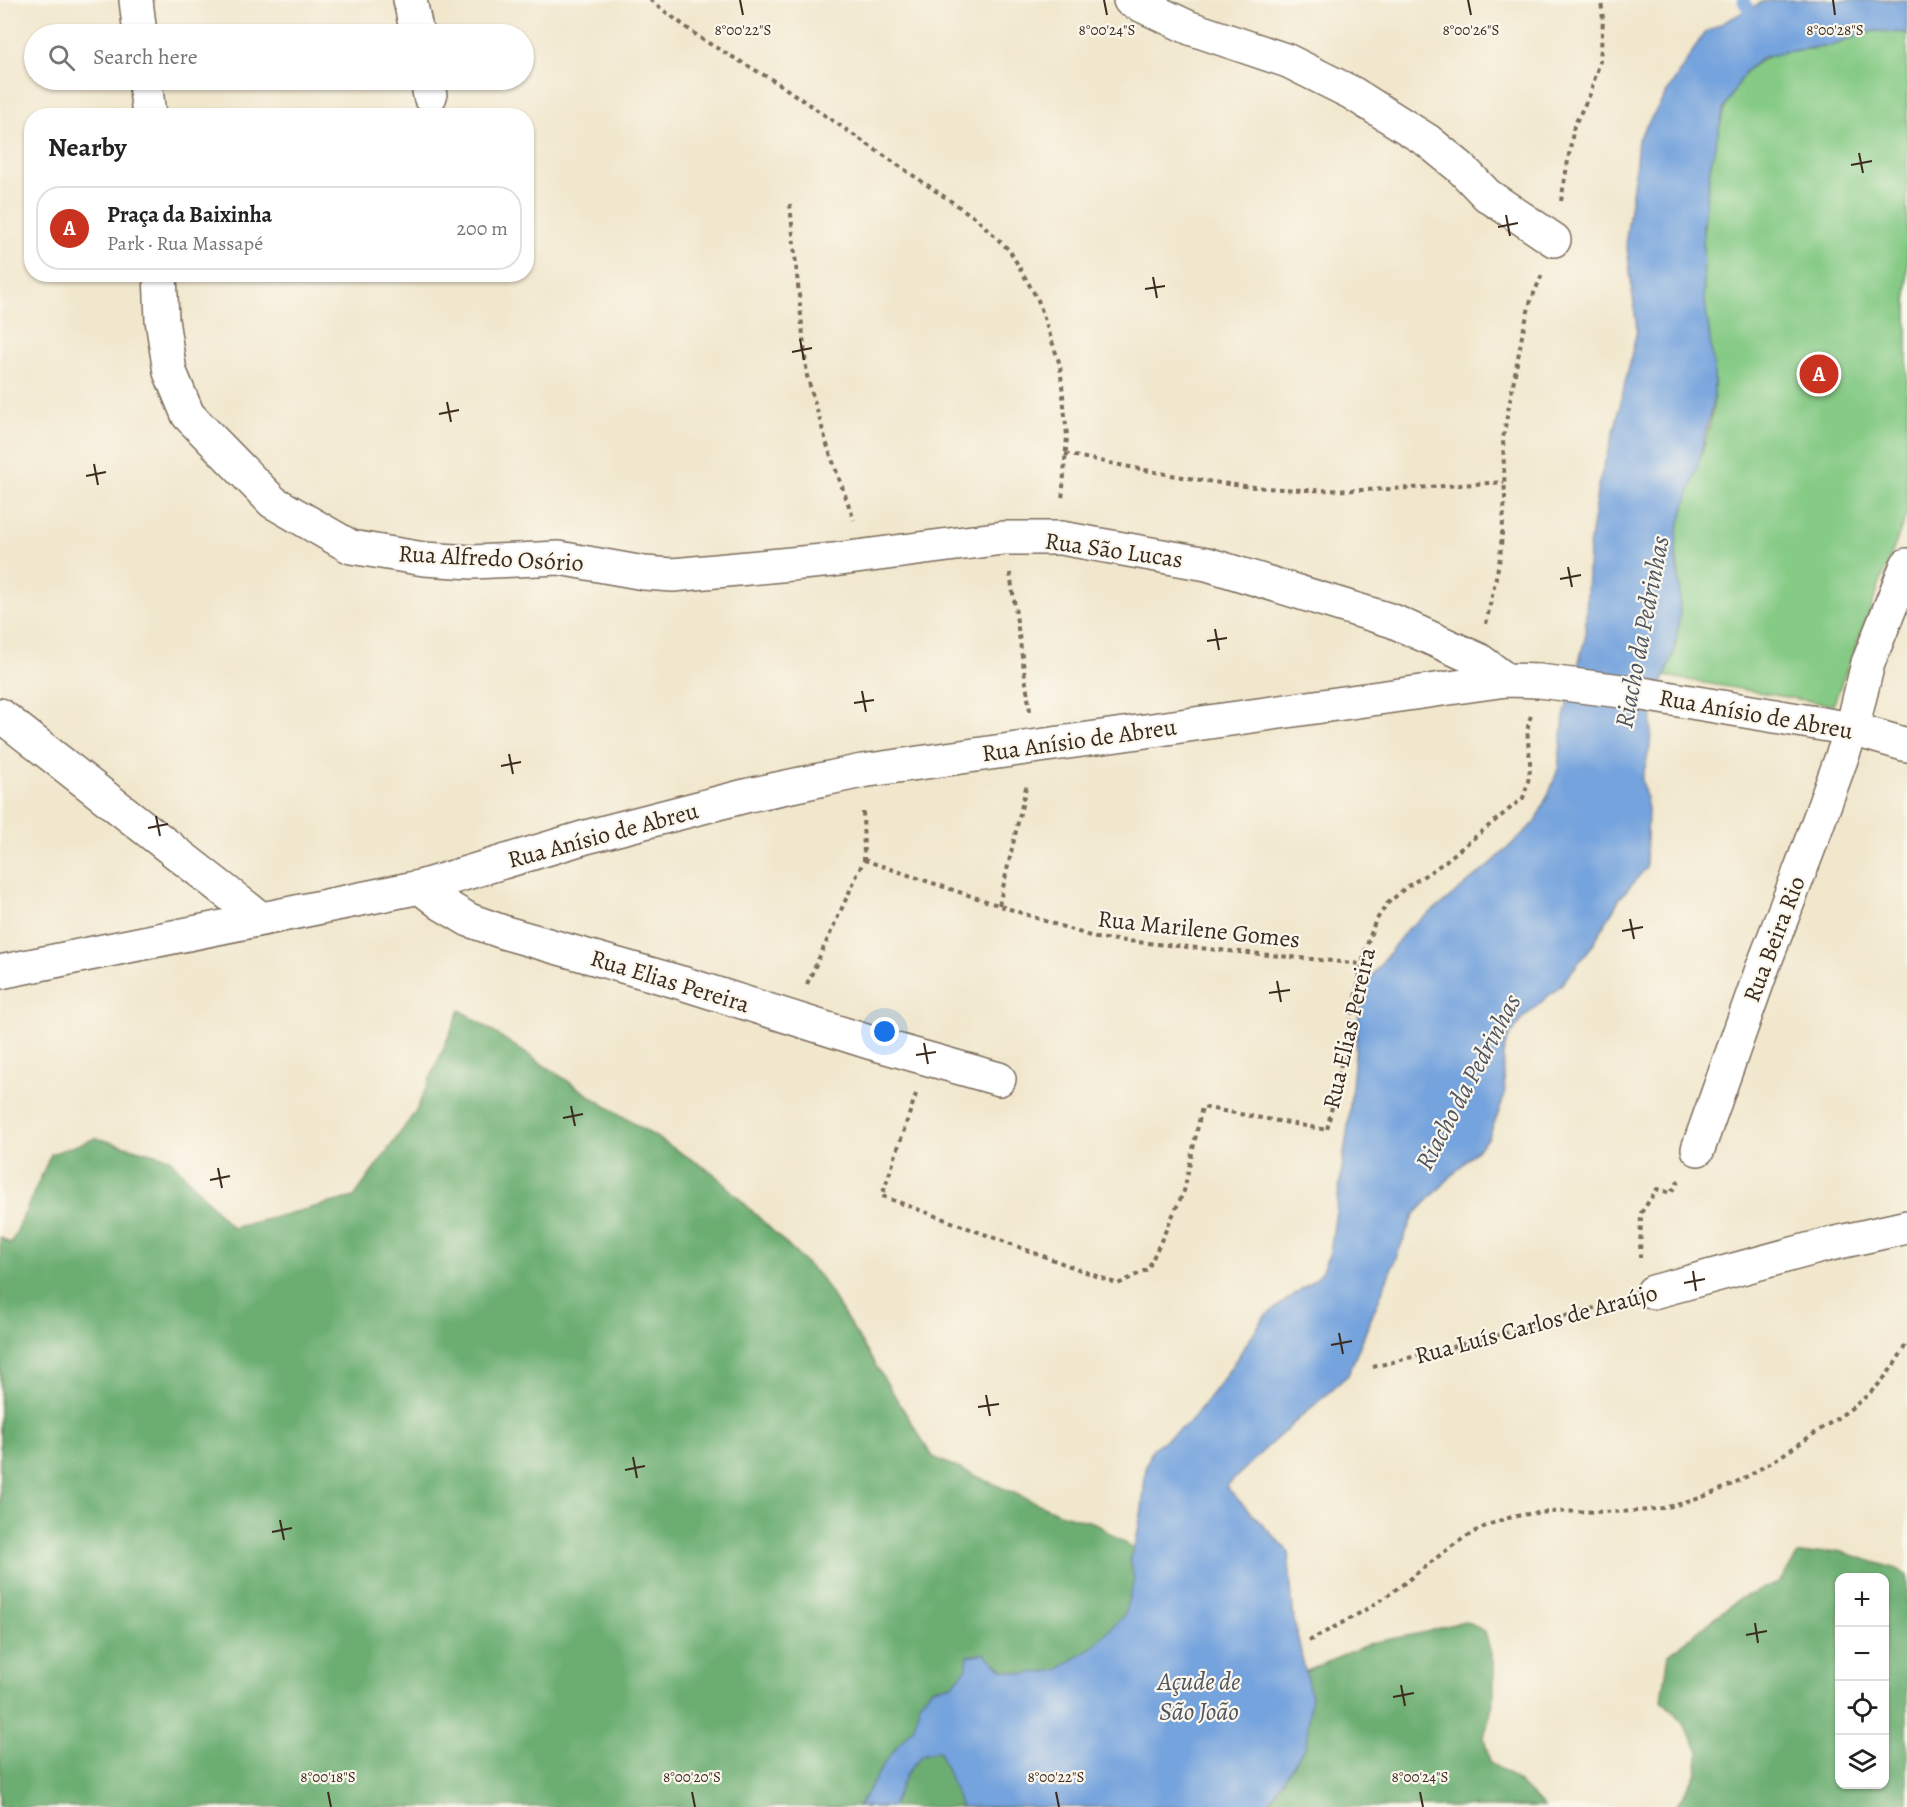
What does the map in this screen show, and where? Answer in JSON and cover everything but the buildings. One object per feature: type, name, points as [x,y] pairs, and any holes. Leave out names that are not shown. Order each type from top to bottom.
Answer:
[{"type":"street","points":[[136,0],[139,24]]},
{"type":"street","points":[[410,0],[415,24]]},
{"type":"street","points":[[1130,0],[1190,28],[1288,61],[1352,93],[1428,141],[1461,168],[1487,195],[1554,240]]},
{"type":"street","points":[[146,90],[148,108]]},
{"type":"street","name":"Rua Alfredo Osório","points":[[160,282],[162,320],[170,372],[188,415],[273,502],[351,547],[424,559],[472,562],[560,558],[644,573],[673,575],[700,573]]},
{"type":"street","name":"Rua São Lucas","points":[[700,573],[1003,538],[1061,538],[1207,564],[1393,621],[1479,660],[1506,680]]},
{"type":"street","name":"Rua Beira Rio","points":[[1698,1149],[1758,980],[1852,729],[1868,663],[1907,567]]},
{"type":"street","name":"Rua Anísio de Abreu","points":[[0,972],[420,886],[586,837],[749,795],[862,771],[1506,680],[1608,688],[1852,729],[1907,745]]},
{"type":"street","points":[[0,715],[261,919]]},
{"type":"street","name":"Rua Elias Pereira","points":[[420,886],[442,904],[469,920],[506,933],[682,983],[999,1079]]},
{"type":"street","name":"Rua Luís Carlos de Araújo","points":[[1653,1292],[1822,1246],[1907,1227]]},
{"type":"path","points":[[650,0],[704,40],[776,82],[960,206],[977,219],[1010,252],[1038,300],[1059,365],[1067,436],[1061,538]]},
{"type":"path","points":[[1479,660],[1500,558],[1505,499],[1503,438],[1530,303],[1554,240],[1574,126],[1590,94],[1600,61],[1603,20],[1601,0]]},
{"type":"path","points":[[790,204],[807,376],[828,448],[866,555]]},
{"type":"path","points":[[1065,454],[1174,476],[1281,489],[1406,489],[1504,482]]},
{"type":"path","name":"Rua Elias Pereira","points":[[928,1059],[882,1196],[1118,1284],[1148,1269],[1184,1191],[1202,1107],[1327,1130],[1362,964],[1375,922],[1387,904],[1404,889],[1442,864],[1523,798],[1529,782],[1527,725],[1532,714]]},
{"type":"path","points":[[792,1018],[864,860],[862,771]]},
{"type":"path","name":"Rua Marilene Gomes","points":[[864,860],[1096,938],[1362,964]]},
{"type":"path","points":[[1653,1292],[1640,1265],[1641,1214],[1657,1189],[1671,1193],[1698,1149]]},
{"type":"path","name":"Rua Luís Carlos de Araújo","points":[[1373,1367],[1653,1292]]},
{"type":"path","points":[[1309,1641],[1394,1592],[1464,1538],[1493,1523],[1531,1513],[1613,1513],[1655,1509],[1687,1502],[1722,1489],[1788,1451],[1841,1415],[1876,1386],[1907,1342]]},
{"type":"green space","points":[[1876,31],[1907,33],[1907,514],[1833,705],[1664,676],[1674,651],[1678,623],[1680,593],[1676,550],[1677,533],[1708,432],[1714,397],[1714,371],[1704,293],[1703,241],[1709,176],[1723,114],[1734,89],[1757,62],[1788,51],[1833,45]]},
{"type":"green space","points":[[460,1010],[598,1101],[712,1172],[821,1278],[933,1457],[1059,1513],[1095,1523],[1141,1554],[1206,1468],[1274,1537],[1298,1675],[1371,1643],[1426,1632],[1464,1621],[1485,1631],[1494,1666],[1494,1699],[1484,1737],[1490,1762],[1519,1782],[1544,1807],[0,1807],[0,1237],[11,1244],[51,1154],[96,1138],[169,1158],[232,1228],[354,1197],[416,1111]]},
{"type":"green space","points":[[1838,1551],[1897,1569],[1907,1575],[1907,1807],[1676,1807],[1696,1773],[1699,1751],[1684,1725],[1662,1700],[1669,1654],[1739,1599],[1778,1583],[1798,1555]]},
{"type":"water","points":[[1775,0],[1907,0],[1907,33],[1876,31],[1863,33],[1835,45],[1784,52],[1762,58],[1746,71],[1724,108],[1710,168],[1703,228],[1704,294],[1714,369],[1714,397],[1698,465],[1677,533],[1676,561],[1680,612],[1675,648],[1652,713],[1650,747],[1642,779],[1648,809],[1646,868],[1620,898],[1592,946],[1560,986],[1522,1019],[1507,1040],[1503,1054],[1505,1095],[1489,1137],[1413,1216],[1348,1375],[1226,1487],[1288,1551],[1294,1621],[1311,1697],[1306,1745],[1272,1798],[1263,1807],[961,1807],[939,1751],[922,1755],[906,1774],[892,1807],[858,1807],[885,1762],[914,1726],[920,1702],[932,1688],[953,1684],[965,1670],[968,1656],[984,1653],[1004,1670],[1024,1674],[1058,1670],[1096,1644],[1124,1615],[1134,1581],[1130,1558],[1142,1509],[1146,1466],[1153,1448],[1190,1422],[1223,1379],[1265,1316],[1319,1276],[1330,1253],[1348,1126],[1359,1014],[1370,978],[1407,929],[1446,901],[1494,861],[1535,822],[1558,769],[1564,717],[1585,639],[1589,548],[1598,486],[1615,428],[1637,330],[1626,239],[1638,139],[1704,33],[1762,2]]},
{"type":"waterway","points":[[1743,0],[1754,20]]},
{"type":"place","name":"Praça da Baixinha","points":[[1819,374]]},
{"type":"water label","name":"Riacho da Pedrinhas","points":[[1642,632]]},
{"type":"water label","name":"Riacho da Pedrinhas","points":[[1468,1082]]},
{"type":"water label","name":"Açude de São João","points":[[1199,1696]]}]
